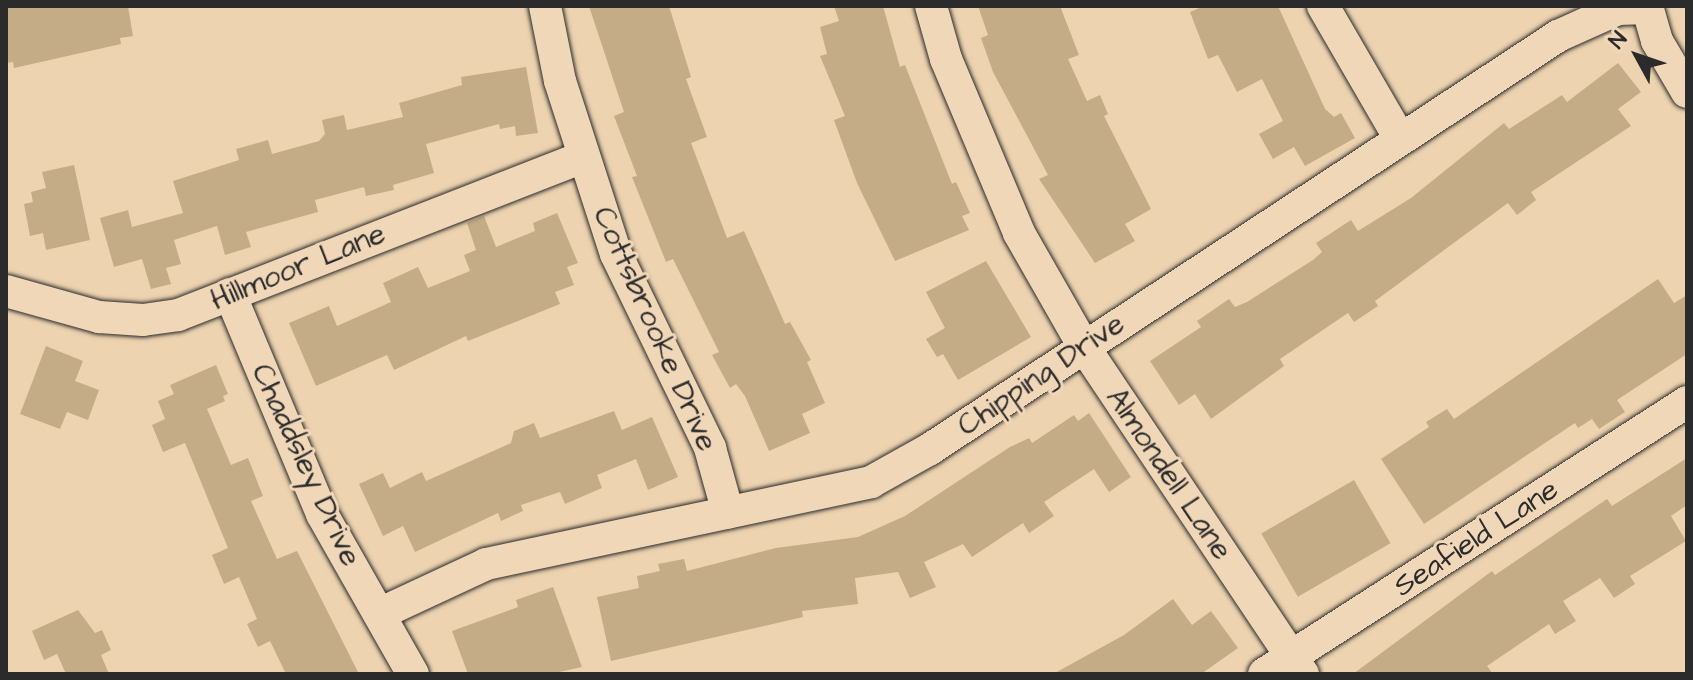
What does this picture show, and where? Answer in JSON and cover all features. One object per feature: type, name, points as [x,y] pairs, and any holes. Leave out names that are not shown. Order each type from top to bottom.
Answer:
[{"type":"street","name":"Cottsbrooke Drive","points":[[545,6],[560,81],[616,254],[710,448],[728,513]]},
{"type":"street","name":"Almondell Lane","points":[[931,6],[946,59],[1019,233],[1084,347],[1298,665]]},
{"type":"street","points":[[1323,6],[1400,139]]},
{"type":"street","name":"Chipping Drive","points":[[379,614],[486,564],[871,482],[1084,347],[1583,21],[1618,9],[1647,7]]},
{"type":"street","points":[[1647,7],[1662,51],[1687,92]]},
{"type":"street","name":"Hillmoor Lane","points":[[6,291],[99,317],[143,320],[178,315],[583,157]]},
{"type":"street","name":"Chaddsley Drive","points":[[230,294],[322,514],[413,674]]},
{"type":"street","name":"Seafield Lane","points":[[1264,674],[1298,665],[1687,402]]},
{"type":"building","points":[[6,6],[128,6],[133,36],[120,38],[121,44],[14,68],[13,62],[6,63]]},
{"type":"building","points":[[589,6],[669,6],[691,77],[686,79],[707,137],[691,143],[727,238],[744,231],[785,324],[790,322],[811,360],[807,362],[825,403],[802,414],[810,433],[769,451],[745,396],[736,384],[730,388],[712,355],[719,352],[673,259],[666,262],[632,177],[637,176],[614,116],[624,112]]},
{"type":"building","points":[[834,6],[883,6],[900,67],[905,65],[952,184],[956,182],[970,213],[962,216],[969,230],[895,261],[857,183],[834,120],[845,116],[820,56],[827,54],[820,27],[839,21]]},
{"type":"building","points":[[978,6],[1060,6],[1079,55],[1068,59],[1087,101],[1100,95],[1108,114],[1104,116],[1151,209],[1125,224],[1135,241],[1095,263],[1039,179],[1048,175],[993,72],[981,38],[988,35]]},
{"type":"building","points":[[1204,6],[1278,6],[1325,109],[1334,117],[1341,113],[1355,138],[1305,166],[1294,147],[1273,159],[1259,134],[1283,121],[1262,79],[1237,92],[1218,55],[1208,59],[1190,12]]},
{"type":"building","points":[[1618,63],[1641,92],[1618,109],[1631,126],[1531,192],[1536,200],[1517,215],[1508,203],[1375,301],[1378,306],[1354,322],[1348,313],[1280,359],[1284,366],[1211,419],[1195,394],[1179,405],[1150,361],[1201,327],[1197,321],[1229,299],[1235,307],[1247,302],[1313,260],[1322,252],[1316,243],[1351,220],[1358,231],[1411,198],[1504,123],[1509,129],[1562,95],[1567,102]]},
{"type":"building","points":[[526,67],[538,133],[516,136],[515,126],[500,129],[499,124],[426,144],[434,173],[393,185],[394,190],[366,196],[364,187],[315,200],[318,212],[246,232],[251,247],[225,255],[217,226],[174,240],[181,264],[166,268],[171,284],[151,289],[142,259],[114,267],[100,218],[128,210],[132,227],[183,213],[173,181],[239,160],[236,149],[268,140],[272,154],[319,141],[325,134],[322,120],[344,115],[347,130],[403,117],[399,103],[462,85],[461,77]]},
{"type":"building","points":[[74,165],[90,240],[46,250],[43,233],[30,236],[24,204],[33,202],[31,192],[46,188],[42,172]]},
{"type":"building","points":[[557,213],[578,263],[567,267],[574,285],[555,292],[560,304],[468,341],[466,336],[394,370],[387,355],[316,386],[289,323],[329,306],[337,326],[391,302],[383,283],[418,267],[428,288],[470,271],[464,255],[476,250],[467,223],[484,216],[496,247],[535,231],[533,223]]},
{"type":"building","points":[[986,261],[1031,337],[958,380],[943,354],[937,357],[926,339],[945,328],[926,292]]},
{"type":"building","points":[[1658,279],[1674,303],[1687,295],[1687,354],[1617,400],[1625,412],[1599,429],[1592,419],[1578,428],[1575,423],[1424,524],[1381,459],[1429,427],[1426,422],[1447,409],[1454,419]]},
{"type":"building","points":[[46,346],[83,361],[75,381],[99,390],[88,420],[67,412],[60,429],[20,414]]},
{"type":"building","points":[[216,365],[228,394],[223,396],[225,401],[207,409],[231,465],[248,458],[263,496],[251,501],[277,559],[297,551],[359,674],[286,674],[270,641],[258,647],[247,624],[257,619],[239,577],[224,584],[212,555],[228,548],[185,443],[163,452],[152,425],[165,419],[158,401],[174,394],[170,385]]},
{"type":"building","points":[[614,411],[622,430],[652,417],[678,477],[648,490],[636,459],[597,475],[602,488],[565,504],[560,492],[521,505],[523,511],[501,521],[498,513],[415,552],[403,526],[383,536],[359,484],[383,473],[390,488],[422,472],[426,481],[511,443],[514,431],[534,423],[540,438]]},
{"type":"building","points":[[1089,413],[1131,477],[1109,492],[1094,469],[1044,502],[1054,516],[1029,533],[1023,523],[972,557],[963,544],[924,562],[936,587],[910,598],[898,572],[855,578],[858,604],[802,611],[803,617],[611,661],[597,597],[639,588],[637,576],[660,571],[658,564],[684,559],[687,571],[776,548],[858,537],[905,516],[1010,447],[1029,438],[1032,443],[1074,415],[1078,421]]},
{"type":"building","points":[[1687,458],[1687,505],[1671,516],[1686,541],[1630,576],[1635,584],[1614,598],[1600,578],[1563,601],[1576,621],[1555,634],[1549,624],[1487,666],[1493,674],[1353,674],[1492,571],[1495,575],[1607,499],[1612,506]]},
{"type":"building","points":[[1354,480],[1390,543],[1298,597],[1261,534]]},
{"type":"building","points":[[553,587],[582,667],[550,674],[468,674],[452,631],[518,607],[516,600]]},
{"type":"building","points":[[1173,599],[1192,625],[1211,611],[1238,648],[1201,674],[1053,674],[1124,635]]},
{"type":"building","points":[[78,610],[95,633],[102,630],[111,650],[101,655],[109,674],[66,674],[57,654],[44,660],[32,631]]}]
